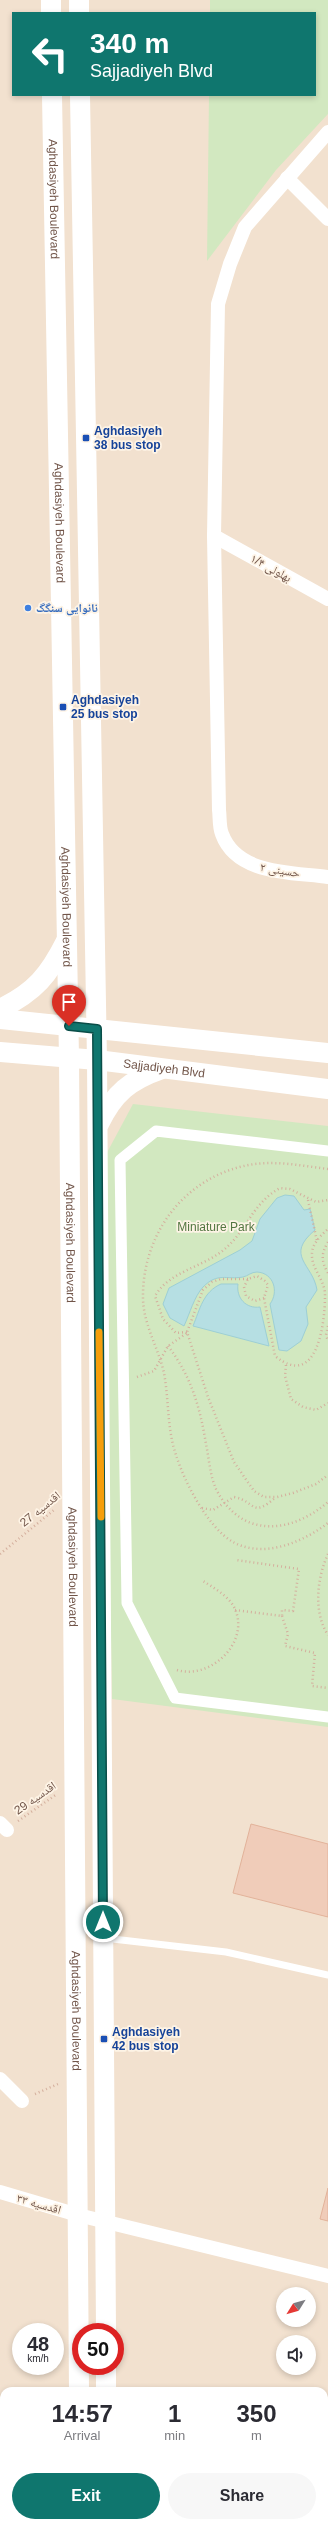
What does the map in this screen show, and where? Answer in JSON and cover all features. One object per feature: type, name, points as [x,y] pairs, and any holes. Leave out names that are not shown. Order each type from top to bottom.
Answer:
[{"type":"main road","points":[[50,0],[51,12]]},
{"type":"main road","points":[[79,0],[79,12]]},
{"type":"main road","name":"Aghdasiyeh Boulevard","points":[[52,96],[70,1058],[79,2387]]},
{"type":"main road","points":[[80,96],[98,1060],[106,2323]]},
{"type":"main road","points":[[0,1009],[37,986],[55,962],[67,940]]},
{"type":"main road","points":[[0,1018],[328,1053]]},
{"type":"main road","name":"Sajjadiyeh Blvd","points":[[0,1052],[98,1060],[328,1088]]},
{"type":"main road","points":[[98,1126],[106,1110],[120,1091],[141,1076],[164,1068]]},
{"type":"main road","points":[[106,2375],[106,2387]]},
{"type":"street","points":[[214,536],[218,304],[230,264],[245,227],[328,132]]},
{"type":"street","points":[[287,178],[328,219]]},
{"type":"street","name":"بهلولی ۱/۴","points":[[214,536],[328,599]]},
{"type":"street","name":"حسینی ۲","points":[[214,536],[219,810],[222,834],[234,854],[250,864],[276,870],[328,877]]},
{"type":"street","points":[[328,1151],[156,1131],[120,1160],[127,1603],[175,1698],[328,1717]]},
{"type":"street","points":[[0,2079],[22,2100]]},
{"type":"street","name":"اقدسیه ۳۳","points":[[0,2192],[78,2215],[328,2276]]},
{"type":"lane","points":[[104,1938],[226,1952],[328,1975]]},
{"type":"path","points":[[328,1169],[286,1164],[256,1164],[227,1170],[198,1184],[174,1206],[157,1231],[146,1260],[142,1295],[146,1326],[162,1361],[168,1392],[169,1423],[175,1454],[190,1491],[202,1508],[233,1542],[252,1548],[274,1548],[295,1542],[328,1523]]},
{"type":"path","points":[[188,1332],[176,1333],[163,1319],[154,1296],[162,1285],[227,1247],[256,1207],[273,1192],[280,1188],[290,1189],[316,1202],[328,1200]]},
{"type":"path","points":[[308,1199],[317,1241]]},
{"type":"path","points":[[124,1378],[142,1377],[154,1372],[162,1361],[168,1346],[188,1332],[203,1290],[212,1282],[221,1279],[248,1279],[257,1276],[265,1281],[268,1290],[264,1298],[271,1346],[275,1356],[286,1365],[295,1367],[309,1360],[318,1347],[325,1294],[312,1258],[313,1245],[328,1229]]},
{"type":"path","points":[[328,1242],[322,1252],[323,1264],[328,1273]]},
{"type":"path","points":[[248,1279],[244,1287],[246,1296],[254,1301],[264,1298]]},
{"type":"path","points":[[328,1326],[326,1335],[328,1341]]},
{"type":"path","points":[[188,1332],[208,1397],[234,1462],[254,1490],[264,1497],[277,1497],[299,1491],[316,1484],[328,1475]]},
{"type":"path","points":[[168,1346],[182,1365],[196,1394],[215,1488],[226,1504],[238,1515],[262,1527],[279,1528],[299,1521],[317,1511],[328,1502]]},
{"type":"path","points":[[286,1365],[285,1376],[291,1399],[303,1407],[316,1410],[328,1403]]},
{"type":"path","name":"اقدسیه 27","points":[[0,1554],[73,1494]]},
{"type":"path","points":[[202,1508],[213,1510],[226,1504],[234,1497],[241,1499],[257,1509],[267,1506],[277,1497]]},
{"type":"path","points":[[328,1554],[320,1579],[318,1606],[328,1635]]},
{"type":"path","points":[[236,1560],[299,1569],[293,1611],[282,1610],[282,1616],[288,1634],[285,1646],[315,1653],[312,1686],[328,1688]]},
{"type":"path","points":[[154,1657],[167,1667],[182,1672],[198,1671],[213,1666],[225,1656],[234,1642],[237,1626],[235,1610],[217,1590],[202,1581]]},
{"type":"path","points":[[235,1610],[282,1616]]},
{"type":"path","name":"اقدسیه 29","points":[[3,1827],[75,1782]]},
{"type":"path","points":[[22,2100],[77,2075]]},
{"type":"shaded area","points":[[0,0],[328,0],[328,2387],[0,2387]]},
{"type":"green space","points":[[210,0],[328,0],[328,114],[276,170],[207,261],[209,96],[316,96],[316,12],[210,12]]},
{"type":"green space","name":"Miniature Park","points":[[133,1104],[328,1126],[328,1727],[112,1699],[103,1160]]},
{"type":"water","points":[[285,1195],[294,1196],[304,1210],[310,1209],[315,1230],[306,1239],[302,1247],[301,1254],[311,1273],[317,1290],[306,1307],[308,1324],[301,1341],[287,1351],[279,1350],[270,1304],[274,1294],[273,1284],[271,1279],[263,1273],[257,1272],[237,1278],[218,1278],[208,1282],[200,1291],[195,1300],[184,1326],[170,1318],[163,1304],[169,1288],[240,1250],[252,1241],[260,1219],[277,1198]]},
{"type":"water","points":[[221,1284],[238,1284],[240,1298],[243,1302],[250,1306],[260,1307],[269,1346],[193,1326],[206,1296],[215,1287]]},
{"type":"building","points":[[251,1824],[328,1844],[328,1917],[233,1893]]},
{"type":"building","points":[[328,2188],[328,2221],[320,2219]]},
{"type":"slow traffic","points":[[99,1332],[101,1517]]},
{"type":"place","name":"Aghdasiyeh 38 bus stop","points":[[86,438]]},
{"type":"place","name":"نانوایی سنگگ","points":[[28,608]]},
{"type":"place","name":"Aghdasiyeh 25 bus stop","points":[[63,707]]},
{"type":"place","name":"Aghdasiyeh 42 bus stop","points":[[104,2039]]},
{"type":"route","points":[[69,1026],[97,1029],[103,1922]]}]
